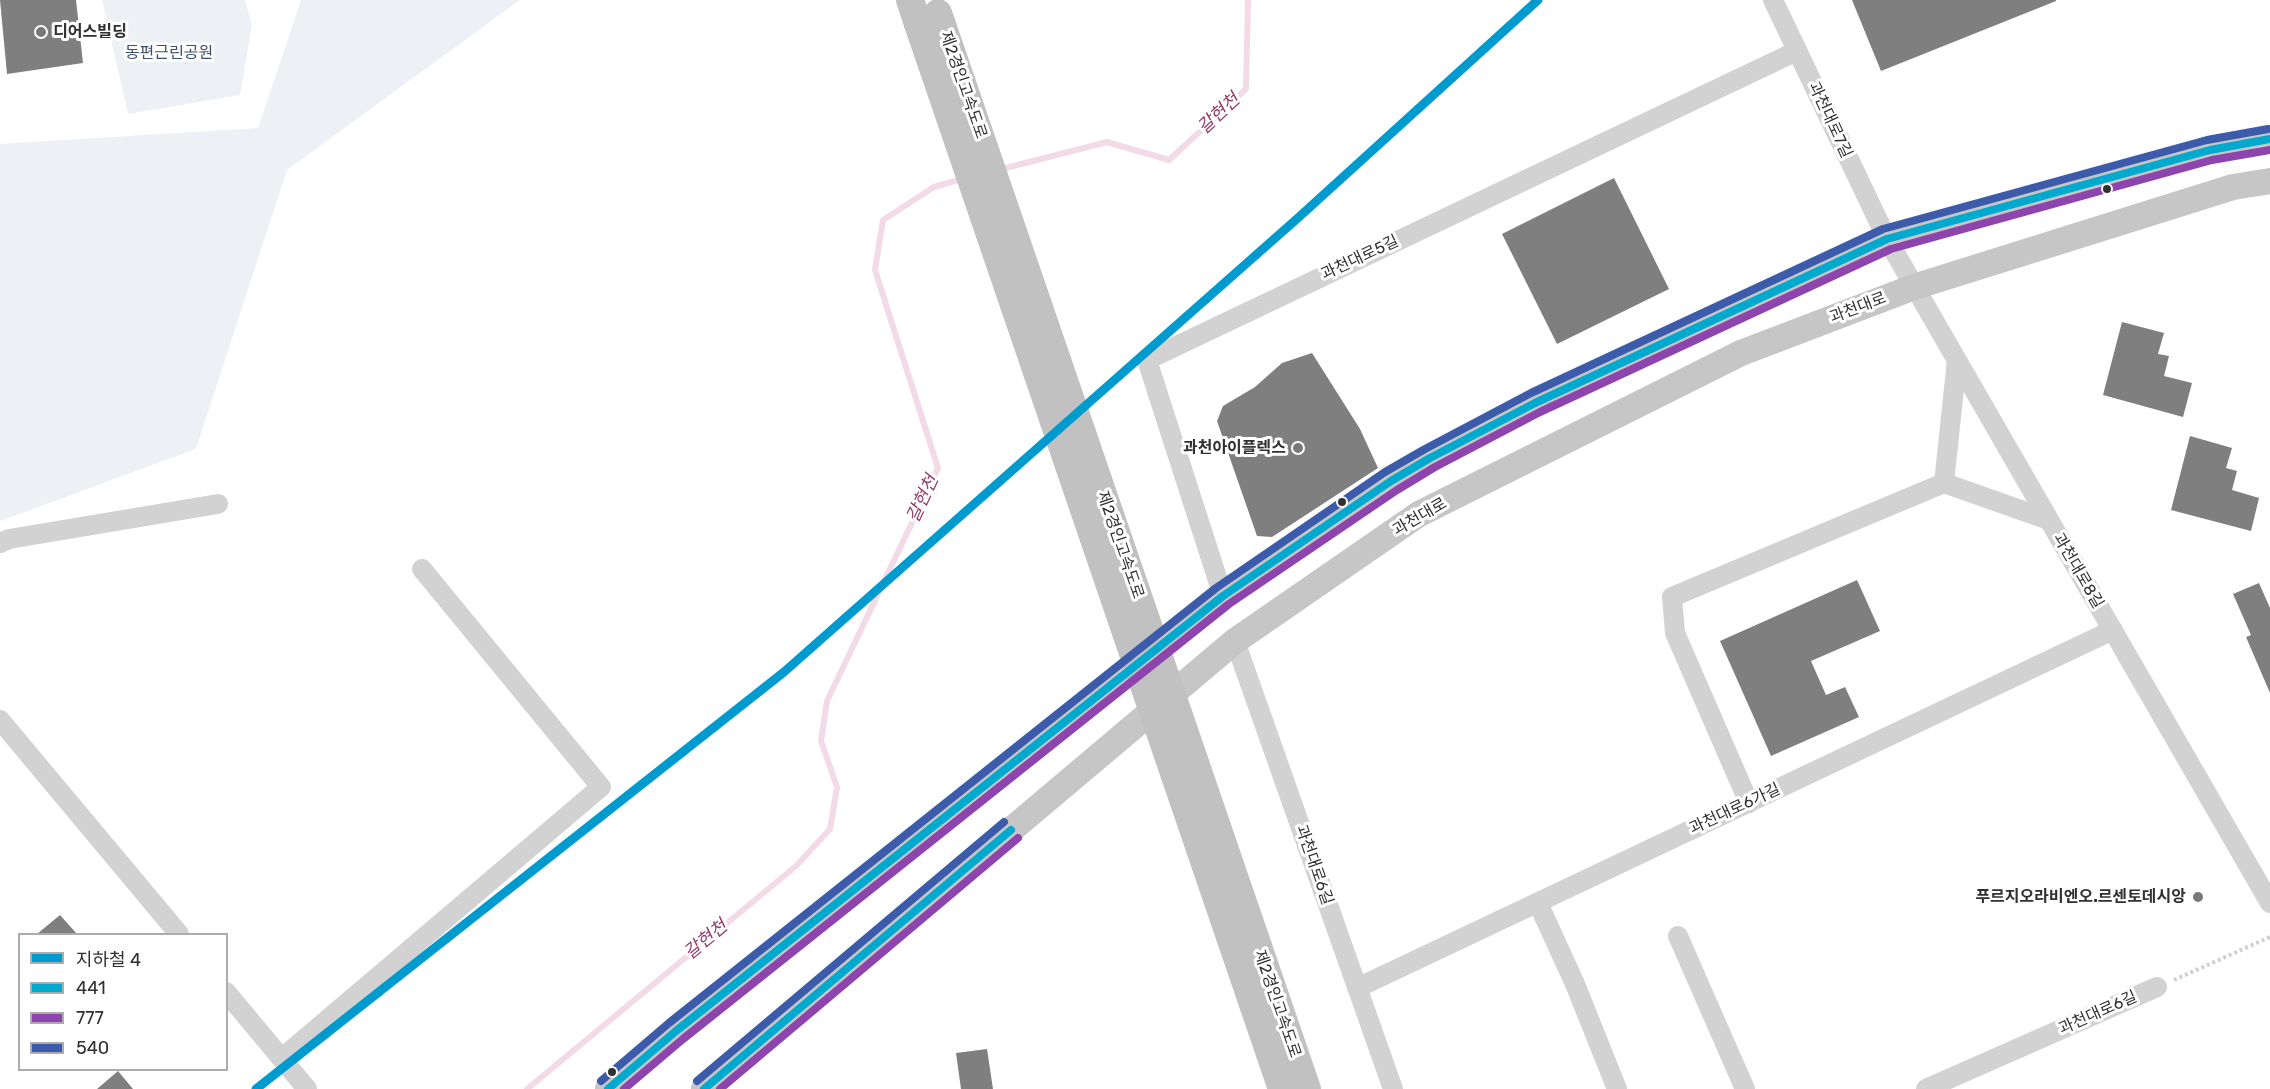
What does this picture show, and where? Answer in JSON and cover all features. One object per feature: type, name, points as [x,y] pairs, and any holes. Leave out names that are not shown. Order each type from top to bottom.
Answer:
[{"type":"highway","name":"제2경인고속도로","points":[[925,9],[1282,1089]]},
{"type":"highway","name":"제2경인고속도로","points":[[925,9],[1307,1089]]},
{"type":"main road","points":[[608,1089],[686,1024],[1223,596],[1391,481],[1431,458],[1544,399],[1887,239],[2210,150],[2270,139]]},
{"type":"main road","name":"과천대로","points":[[704,1089],[1235,641],[1419,514],[1741,353],[1914,287],[2233,187],[2270,181]]},
{"type":"street","name":"과천대로7길","points":[[1773,0],[1887,239]]},
{"type":"street","name":"과천대로5길","points":[[1223,596],[1147,360],[1797,51]]},
{"type":"street","name":"과천대로8길","points":[[1887,239],[2270,903]]},
{"type":"street","points":[[1944,483],[1957,360]]},
{"type":"street","points":[[1749,803],[1675,633],[1672,597],[1944,483],[2049,520]]},
{"type":"street","points":[[0,543],[9,539],[218,504]]},
{"type":"street","points":[[282,1058],[601,787],[422,569]]},
{"type":"street","name":"과천대로6가길","points":[[1357,988],[2113,630]]},
{"type":"street","name":"과천대로6길","points":[[1235,641],[1393,1089]]},
{"type":"street","points":[[0,720],[178,933]]},
{"type":"street","points":[[1538,903],[1575,984],[1617,1089]]},
{"type":"street","points":[[1678,936],[1745,1089]]},
{"type":"street","name":"과천대로6길","points":[[1926,1089],[2157,987]]},
{"type":"street","points":[[228,994],[308,1089]]},
{"type":"path","name":"과천대로6길","points":[[2157,987],[2270,937]]},
{"type":"green space","name":"동편근린공원","points":[[102,0],[245,0],[252,25],[240,95],[128,114]]},
{"type":"green space","points":[[301,0],[520,0],[287,170],[196,449],[0,521],[0,144],[258,128]]},
{"type":"building","name":"디어스빌딩","points":[[0,0],[76,0],[83,63],[7,74]]},
{"type":"building","points":[[1852,0],[2056,0],[2056,1],[1881,71]]},
{"type":"building","points":[[1614,178],[1669,289],[1557,344],[1502,234]]},
{"type":"building","points":[[2122,322],[2164,333],[2158,354],[2169,356],[2164,376],[2192,383],[2183,417],[2103,395]]},
{"type":"building","name":"과천아이플렉스","points":[[1312,353],[1360,429],[1378,468],[1272,537],[1257,536],[1217,421],[1223,406],[1255,387],[1282,363]]},
{"type":"building","points":[[2190,436],[2232,448],[2226,468],[2237,471],[2232,490],[2259,498],[2251,531],[2171,510]]},
{"type":"building","points":[[1857,580],[1880,631],[1811,661],[1826,695],[1845,687],[1859,717],[1771,756],[1720,641]]},
{"type":"building","points":[[2259,583],[2270,608],[2270,693],[2246,637],[2251,635],[2233,594]]},
{"type":"building","points":[[60,915],[76,933],[38,933]]},
{"type":"building","points":[[987,1049],[993,1089],[961,1089],[956,1053]]},
{"type":"building","points":[[118,1071],[133,1089],[97,1089]]},
{"type":"waterway","name":"갈현천","points":[[998,170],[1107,142],[1169,160],[1246,89],[1248,0]]},
{"type":"waterway","name":"갈현천","points":[[527,1089],[796,866],[830,829],[837,787],[821,741],[827,701],[938,468],[875,270],[883,220],[934,187],[962,179]]},
{"type":"metro line","name":"4","points":[[256,1089],[784,672],[1299,217],[1538,0]]},
{"type":"transit line","name":"540","points":[[601,1081],[669,1023],[1216,588],[1385,472],[1425,449],[1531,393],[1883,229],[2207,140],[2268,129]]},
{"type":"transit line","name":"441","points":[[608,1089],[676,1031],[1223,596],[1391,481],[1430,458],[1535,403],[1887,239],[2210,150],[2270,139]]},
{"type":"transit line","name":"777","points":[[624,1089],[683,1039],[1229,604],[1397,490],[1435,467],[1540,412],[1891,249],[2212,160],[2270,150]]},
{"type":"transit line","name":"540","points":[[697,1081],[1004,822]]},
{"type":"transit line","name":"441","points":[[704,1089],[1011,830]]},
{"type":"transit line","name":"777","points":[[720,1089],[1018,838]]},
{"type":"place","name":"디어스빌딩","points":[[41,32]]},
{"type":"place","name":"과천아이플렉스","points":[[1298,448]]},
{"type":"place","name":"푸르지오라비엔오.르센토데시앙","points":[[2198,897]]}]
